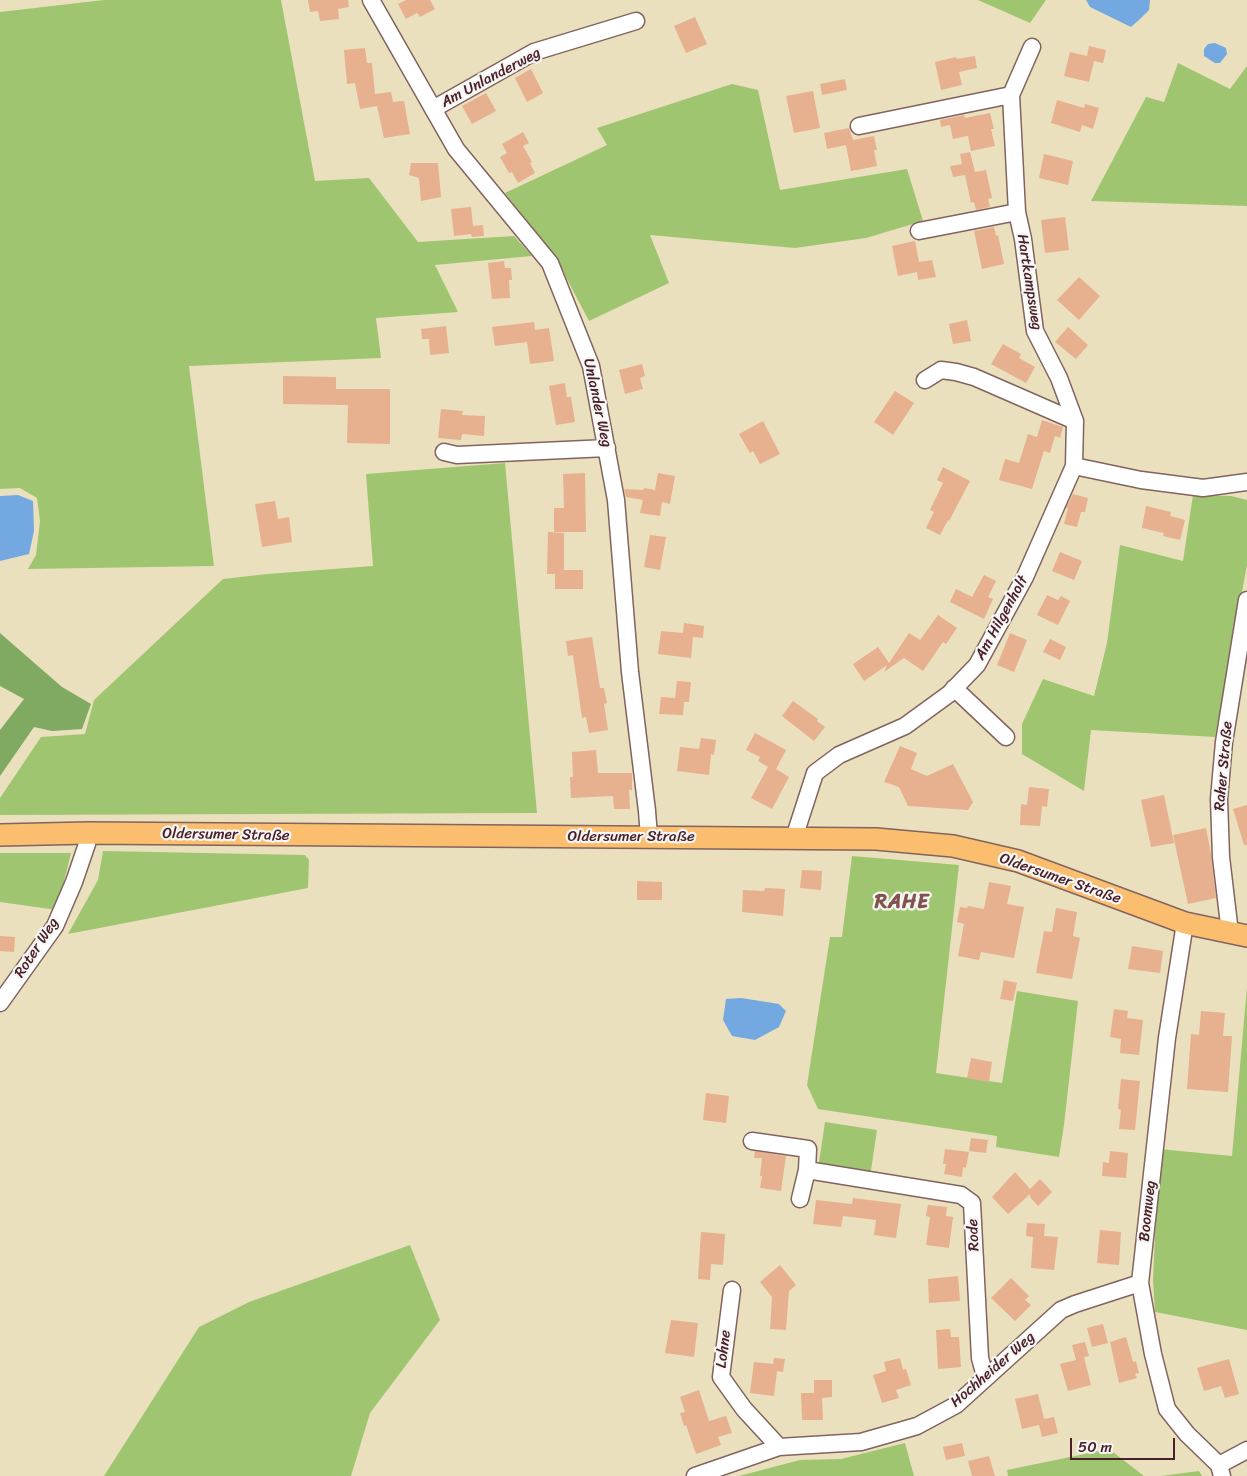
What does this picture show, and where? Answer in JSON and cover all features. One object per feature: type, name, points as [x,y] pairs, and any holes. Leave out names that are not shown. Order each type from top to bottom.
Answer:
[{"type":"main road","name":"Oldersumer Straße","points":[[0,835],[88,833],[876,839],[953,846],[1018,861],[1185,923],[1238,935]]},
{"type":"street","name":"Unlander Weg","points":[[371,0],[456,149],[550,263],[591,366],[616,500],[630,672],[648,837]]},
{"type":"street","name":"Am Unlanderweg","points":[[433,109],[534,52],[636,21]]},
{"type":"street","name":"Hartkampsweg","points":[[1032,47],[1011,95],[1017,212],[1023,239],[1035,331],[1059,378],[1075,421],[1074,466]]},
{"type":"street","points":[[859,126],[1011,95]]},
{"type":"street","points":[[919,231],[1017,212]]},
{"type":"street","points":[[925,380],[941,370],[956,372],[974,377],[1075,421]]},
{"type":"street","points":[[444,452],[457,455],[606,448]]},
{"type":"street","points":[[1074,466],[1141,480],[1203,488],[1247,482]]},
{"type":"street","name":"Am Hilgenholt","points":[[794,838],[815,773],[839,756],[905,726],[954,688],[977,665],[1026,577],[1074,466]]},
{"type":"street","name":"Raher Straße","points":[[1238,935],[1221,857],[1219,799],[1224,742],[1247,600]]},
{"type":"street","points":[[954,688],[1006,737]]},
{"type":"street","name":"Roter Weg","points":[[0,1003],[54,926],[74,882],[87,844],[88,833]]},
{"type":"street","name":"Boomweg","points":[[1185,923],[1167,1038],[1140,1283],[1153,1354],[1167,1409],[1221,1471]]},
{"type":"street","points":[[752,1141],[808,1149],[807,1170],[800,1199]]},
{"type":"street","name":"Rode","points":[[807,1170],[962,1195],[972,1203],[980,1358],[985,1376]]},
{"type":"street","name":"Hochheider Weg","points":[[695,1476],[779,1447],[861,1442],[917,1426],[956,1404],[985,1376],[1061,1310],[1140,1283]]},
{"type":"street","name":"Lohne","points":[[732,1290],[721,1377],[744,1409],[779,1447]]},
{"type":"street","points":[[1221,1471],[1247,1450]]},
{"type":"green space","points":[[104,0],[281,0],[315,181],[369,178],[418,242],[514,236],[532,256],[435,265],[458,312],[376,318],[381,358],[189,366],[214,566],[28,569],[36,555],[40,521],[37,498],[20,488],[0,489],[0,12]]},
{"type":"green space","points":[[978,0],[1046,0],[1030,23]]},
{"type":"green space","points":[[1178,63],[1230,89],[1247,66],[1247,206],[1091,201],[1146,97],[1164,102]]},
{"type":"green space","points":[[732,84],[758,90],[780,190],[907,169],[923,221],[866,238],[795,248],[650,235],[669,283],[589,321],[557,260],[505,193],[607,145],[597,128]]},
{"type":"green space","points":[[505,463],[537,813],[0,815],[0,798],[41,737],[85,734],[94,700],[223,579],[373,566],[366,474]]},
{"type":"green space","points":[[1193,495],[1231,496],[1247,500],[1247,565],[1215,737],[1091,730],[1084,791],[1022,754],[1022,724],[1043,679],[1094,696],[1107,643],[1120,545],[1183,561]]},
{"type":"green space","points":[[0,633],[62,687],[91,704],[82,729],[52,731],[34,727],[0,776],[0,730],[24,699],[0,686]]},
{"type":"green space","points":[[103,851],[305,855],[309,860],[308,888],[68,934],[98,880]]},
{"type":"green space","points":[[0,853],[71,853],[57,910],[0,902]]},
{"type":"green space","points":[[852,856],[959,865],[936,1073],[1002,1083],[1017,991],[1078,1001],[1059,1157],[996,1147],[997,1136],[818,1109],[807,1085],[830,937],[842,937]]},
{"type":"green space","points":[[1247,987],[1247,1330],[1155,1312],[1153,1280],[1159,1149],[1232,1156]]},
{"type":"green space","points":[[825,1122],[877,1130],[870,1177],[818,1169]]},
{"type":"green space","points":[[410,1245],[440,1320],[370,1413],[351,1476],[104,1476],[199,1327],[249,1302]]},
{"type":"green space","points":[[905,1443],[914,1476],[739,1476],[800,1460],[841,1459]]},
{"type":"green space","points":[[1109,1449],[1144,1476],[1008,1476],[1007,1470]]},
{"type":"green space","points":[[1199,1471],[1202,1476],[1161,1476]]},
{"type":"water","points":[[1086,0],[1150,0],[1149,10],[1131,27],[1090,7]]},
{"type":"water","points":[[1215,43],[1226,48],[1227,54],[1220,63],[1215,63],[1204,56],[1204,49],[1208,44]]},
{"type":"water","points":[[18,495],[33,501],[34,531],[29,554],[0,561],[0,496]]},
{"type":"water","points":[[741,998],[779,1004],[786,1011],[779,1027],[755,1040],[732,1036],[723,1020],[726,999]]},
{"type":"building","points":[[308,0],[348,0],[349,7],[338,9],[339,19],[320,21],[318,11],[310,12]]},
{"type":"building","points":[[406,0],[430,0],[435,9],[420,17],[417,13],[406,19],[398,4]]},
{"type":"building","points":[[695,17],[707,44],[686,53],[674,26]]},
{"type":"building","points":[[1089,46],[1106,50],[1103,63],[1094,61],[1089,82],[1064,76],[1070,52],[1087,56]]},
{"type":"building","points":[[365,48],[367,63],[372,63],[375,94],[391,92],[393,102],[404,101],[410,134],[384,138],[377,106],[360,109],[355,83],[347,84],[344,50]]},
{"type":"building","points":[[975,56],[977,68],[959,72],[962,85],[941,90],[935,62],[956,57],[957,59]]},
{"type":"building","points":[[531,69],[543,93],[527,102],[515,78]]},
{"type":"building","points":[[845,79],[847,90],[822,95],[820,84]]},
{"type":"building","points":[[813,91],[820,128],[794,133],[786,96]]},
{"type":"building","points":[[486,93],[496,111],[472,124],[462,106]]},
{"type":"building","points":[[1057,100],[1084,108],[1085,104],[1099,108],[1093,129],[1082,125],[1080,132],[1051,123]]},
{"type":"building","points":[[990,113],[994,129],[991,129],[995,146],[971,151],[968,136],[953,139],[950,125],[941,127],[940,120],[964,115],[965,118]]},
{"type":"building","points":[[849,128],[853,140],[874,136],[877,150],[874,150],[877,166],[851,171],[846,145],[827,149],[824,133]]},
{"type":"building","points":[[523,132],[529,143],[523,146],[532,162],[530,163],[535,173],[518,183],[512,172],[509,173],[500,157],[507,153],[502,144]]},
{"type":"building","points":[[970,152],[975,172],[986,170],[992,198],[988,199],[990,207],[976,210],[974,202],[971,203],[965,175],[953,177],[950,166],[962,164],[960,154]]},
{"type":"building","points":[[1044,154],[1073,161],[1068,185],[1039,178]]},
{"type":"building","points":[[411,163],[438,163],[441,197],[421,201],[419,178],[409,175]]},
{"type":"building","points":[[471,207],[473,226],[483,225],[484,236],[472,237],[471,234],[454,236],[451,209]]},
{"type":"building","points":[[1065,217],[1069,250],[1045,253],[1041,220]]},
{"type":"building","points":[[994,227],[996,236],[998,235],[1004,264],[982,269],[974,231]]},
{"type":"building","points":[[915,241],[919,262],[932,260],[936,277],[918,280],[917,272],[898,276],[892,246]]},
{"type":"building","points":[[504,261],[505,268],[511,268],[512,280],[509,280],[510,298],[492,299],[488,263]]},
{"type":"building","points":[[1079,277],[1100,296],[1079,320],[1057,300]]},
{"type":"building","points":[[967,320],[971,341],[953,344],[949,324]]},
{"type":"building","points":[[534,322],[535,330],[549,328],[554,361],[530,364],[527,342],[495,346],[492,327]]},
{"type":"building","points":[[446,326],[449,353],[430,355],[429,339],[422,339],[421,329]]},
{"type":"building","points":[[1068,327],[1088,345],[1076,359],[1055,342]]},
{"type":"building","points":[[1003,344],[1021,354],[1019,358],[1035,367],[1026,383],[991,364]]},
{"type":"building","points":[[642,364],[645,376],[640,378],[643,389],[625,394],[619,370]]},
{"type":"building","points":[[283,376],[336,377],[336,389],[390,389],[390,444],[347,443],[348,405],[283,404]]},
{"type":"building","points":[[565,383],[567,397],[571,397],[575,422],[556,425],[549,386]]},
{"type":"building","points":[[895,391],[914,403],[893,435],[874,422]]},
{"type":"building","points":[[441,409],[463,411],[462,415],[485,416],[484,436],[462,434],[461,440],[438,438]]},
{"type":"building","points":[[1042,420],[1063,427],[1060,438],[1055,436],[1050,453],[1044,451],[1032,489],[999,480],[1005,459],[1019,463],[1028,434],[1037,437]]},
{"type":"building","points":[[763,421],[780,454],[760,464],[753,451],[750,453],[739,434]]},
{"type":"building","points":[[943,467],[970,481],[940,535],[926,528],[934,512],[930,510],[943,483],[937,480]]},
{"type":"building","points":[[585,473],[586,532],[554,532],[554,508],[564,508],[563,474]]},
{"type":"building","points":[[658,473],[675,476],[670,504],[662,502],[660,516],[640,513],[643,500],[626,497],[624,489],[644,490],[644,488],[655,490]]},
{"type":"building","points":[[1073,494],[1088,498],[1085,512],[1081,512],[1077,527],[1064,524],[1068,508],[1066,508]]},
{"type":"building","points":[[275,501],[278,519],[289,517],[292,542],[262,547],[255,504]]},
{"type":"building","points":[[1146,506],[1171,512],[1170,516],[1185,520],[1180,540],[1163,536],[1164,533],[1142,528]]},
{"type":"building","points":[[548,532],[564,533],[564,570],[583,570],[583,589],[555,589],[555,574],[547,574]]},
{"type":"building","points":[[650,535],[666,537],[660,570],[644,567]]},
{"type":"building","points":[[1060,552],[1082,561],[1074,580],[1052,571]]},
{"type":"building","points":[[984,575],[996,581],[988,597],[993,599],[984,619],[950,602],[956,589],[972,597]]},
{"type":"building","points":[[1047,595],[1058,600],[1061,596],[1070,601],[1058,625],[1037,615]]},
{"type":"building","points":[[938,615],[957,628],[946,644],[943,642],[923,671],[904,658],[884,672],[887,665],[864,681],[853,664],[878,647],[889,663],[909,633],[920,640]]},
{"type":"building","points":[[684,623],[704,626],[703,638],[693,637],[691,658],[658,654],[661,631],[683,633]]},
{"type":"building","points":[[1010,633],[1027,640],[1014,672],[997,665]]},
{"type":"building","points":[[592,637],[600,688],[604,688],[607,703],[604,704],[608,730],[589,733],[586,717],[582,718],[573,655],[568,656],[566,641]]},
{"type":"building","points":[[1050,639],[1066,647],[1060,660],[1043,652]]},
{"type":"building","points":[[677,681],[691,682],[689,702],[684,702],[683,715],[659,714],[661,697],[675,698]]},
{"type":"building","points":[[793,701],[818,719],[817,721],[825,727],[814,741],[782,716]]},
{"type":"building","points":[[755,733],[786,750],[776,769],[789,777],[772,809],[751,798],[768,767],[758,761],[760,757],[746,750]]},
{"type":"building","points":[[701,738],[716,740],[714,755],[711,754],[709,775],[677,771],[680,747],[699,749]]},
{"type":"building","points":[[900,746],[917,753],[911,769],[927,776],[953,764],[973,802],[968,810],[908,806],[899,787],[884,782]]},
{"type":"building","points":[[596,750],[598,773],[632,773],[632,790],[629,790],[630,809],[614,809],[613,796],[571,798],[570,777],[573,777],[572,752]]},
{"type":"building","points":[[1029,787],[1049,789],[1047,807],[1042,806],[1040,826],[1020,825],[1021,804],[1027,805]]},
{"type":"building","points":[[1164,795],[1174,843],[1151,847],[1141,800]]},
{"type":"building","points":[[1247,805],[1247,845],[1244,845],[1233,809]]},
{"type":"building","points":[[1206,828],[1216,898],[1188,904],[1173,835]]},
{"type":"building","points":[[802,870],[822,871],[821,890],[800,888]]},
{"type":"building","points":[[637,881],[662,882],[662,900],[637,900]]},
{"type":"building","points":[[989,882],[1011,886],[1007,904],[1024,907],[1014,958],[981,952],[979,960],[958,956],[964,924],[957,922],[960,907],[967,908],[968,906],[984,909]]},
{"type":"building","points":[[765,888],[785,889],[783,916],[742,912],[743,890],[764,891]]},
{"type":"building","points":[[1056,908],[1077,912],[1073,936],[1080,938],[1072,979],[1036,973],[1044,931],[1052,932]]},
{"type":"building","points":[[0,936],[15,937],[14,952],[0,951]]},
{"type":"building","points":[[1132,946],[1163,951],[1160,973],[1128,969]]},
{"type":"building","points":[[1004,980],[1017,983],[1013,1001],[1000,999]]},
{"type":"building","points":[[1114,1009],[1128,1011],[1127,1018],[1143,1020],[1139,1055],[1120,1053],[1121,1039],[1110,1037]]},
{"type":"building","points":[[1201,1011],[1225,1013],[1223,1036],[1232,1036],[1228,1092],[1187,1089],[1191,1034],[1199,1035]]},
{"type":"building","points":[[971,1058],[992,1062],[989,1082],[967,1078]]},
{"type":"building","points":[[1121,1079],[1140,1081],[1135,1130],[1119,1129],[1121,1110],[1118,1109]]},
{"type":"building","points":[[706,1093],[729,1096],[726,1123],[703,1120]]},
{"type":"building","points":[[971,1138],[988,1140],[986,1153],[969,1151]]},
{"type":"building","points":[[945,1149],[969,1152],[966,1168],[963,1167],[962,1177],[944,1174],[946,1164],[943,1164]]},
{"type":"building","points":[[755,1151],[786,1156],[781,1191],[760,1188],[762,1158],[754,1158]]},
{"type":"building","points":[[1110,1151],[1128,1153],[1126,1178],[1102,1176],[1103,1162],[1109,1163]]},
{"type":"building","points":[[1015,1172],[1030,1189],[1040,1179],[1052,1192],[1038,1206],[1030,1197],[1030,1194],[1008,1214],[992,1197]]},
{"type":"building","points":[[853,1198],[901,1204],[896,1238],[874,1235],[876,1220],[843,1216],[841,1227],[813,1224],[816,1200],[852,1204]]},
{"type":"building","points":[[928,1205],[947,1207],[946,1216],[953,1217],[949,1248],[926,1245],[930,1217],[926,1216]]},
{"type":"building","points":[[1027,1223],[1045,1224],[1044,1236],[1058,1237],[1054,1270],[1031,1268],[1033,1237],[1026,1236]]},
{"type":"building","points":[[1100,1230],[1121,1232],[1119,1265],[1097,1263]]},
{"type":"building","points":[[701,1232],[725,1234],[723,1265],[711,1264],[710,1280],[698,1279]]},
{"type":"building","points":[[780,1265],[796,1285],[789,1291],[786,1330],[770,1329],[772,1297],[760,1282]]},
{"type":"building","points":[[958,1276],[960,1301],[929,1303],[928,1279]]},
{"type":"building","points":[[1011,1278],[1029,1296],[1025,1300],[1031,1305],[1015,1321],[991,1298]]},
{"type":"building","points":[[671,1320],[698,1323],[694,1357],[665,1353]]},
{"type":"building","points":[[1103,1324],[1108,1343],[1092,1347],[1087,1328]]},
{"type":"building","points":[[950,1329],[951,1337],[959,1337],[961,1367],[938,1369],[936,1330]]},
{"type":"building","points":[[1126,1337],[1133,1362],[1136,1361],[1139,1373],[1135,1374],[1137,1378],[1119,1383],[1110,1342]]},
{"type":"building","points":[[1085,1342],[1089,1356],[1084,1357],[1091,1385],[1068,1391],[1060,1364],[1076,1360],[1072,1345]]},
{"type":"building","points":[[774,1358],[785,1359],[783,1372],[777,1371],[774,1396],[750,1393],[754,1362],[773,1364]]},
{"type":"building","points":[[900,1358],[903,1370],[906,1369],[911,1385],[896,1390],[899,1398],[882,1403],[873,1375],[886,1371],[884,1362]]},
{"type":"building","points":[[1229,1359],[1239,1394],[1225,1398],[1221,1386],[1204,1391],[1197,1368]]},
{"type":"building","points":[[814,1380],[832,1380],[832,1397],[822,1398],[823,1420],[802,1420],[801,1393],[814,1393]]},
{"type":"building","points":[[699,1390],[709,1421],[726,1416],[732,1433],[718,1437],[721,1445],[696,1454],[680,1413],[685,1412],[680,1397]]},
{"type":"building","points":[[1038,1394],[1044,1419],[1054,1417],[1058,1433],[1042,1437],[1039,1425],[1022,1429],[1015,1399]]},
{"type":"building","points":[[962,1443],[965,1456],[946,1460],[943,1447]]},
{"type":"building","points":[[989,1456],[995,1476],[972,1476],[968,1461]]},
{"type":"district","name":"RAHE","points":[[902,903]]}]
